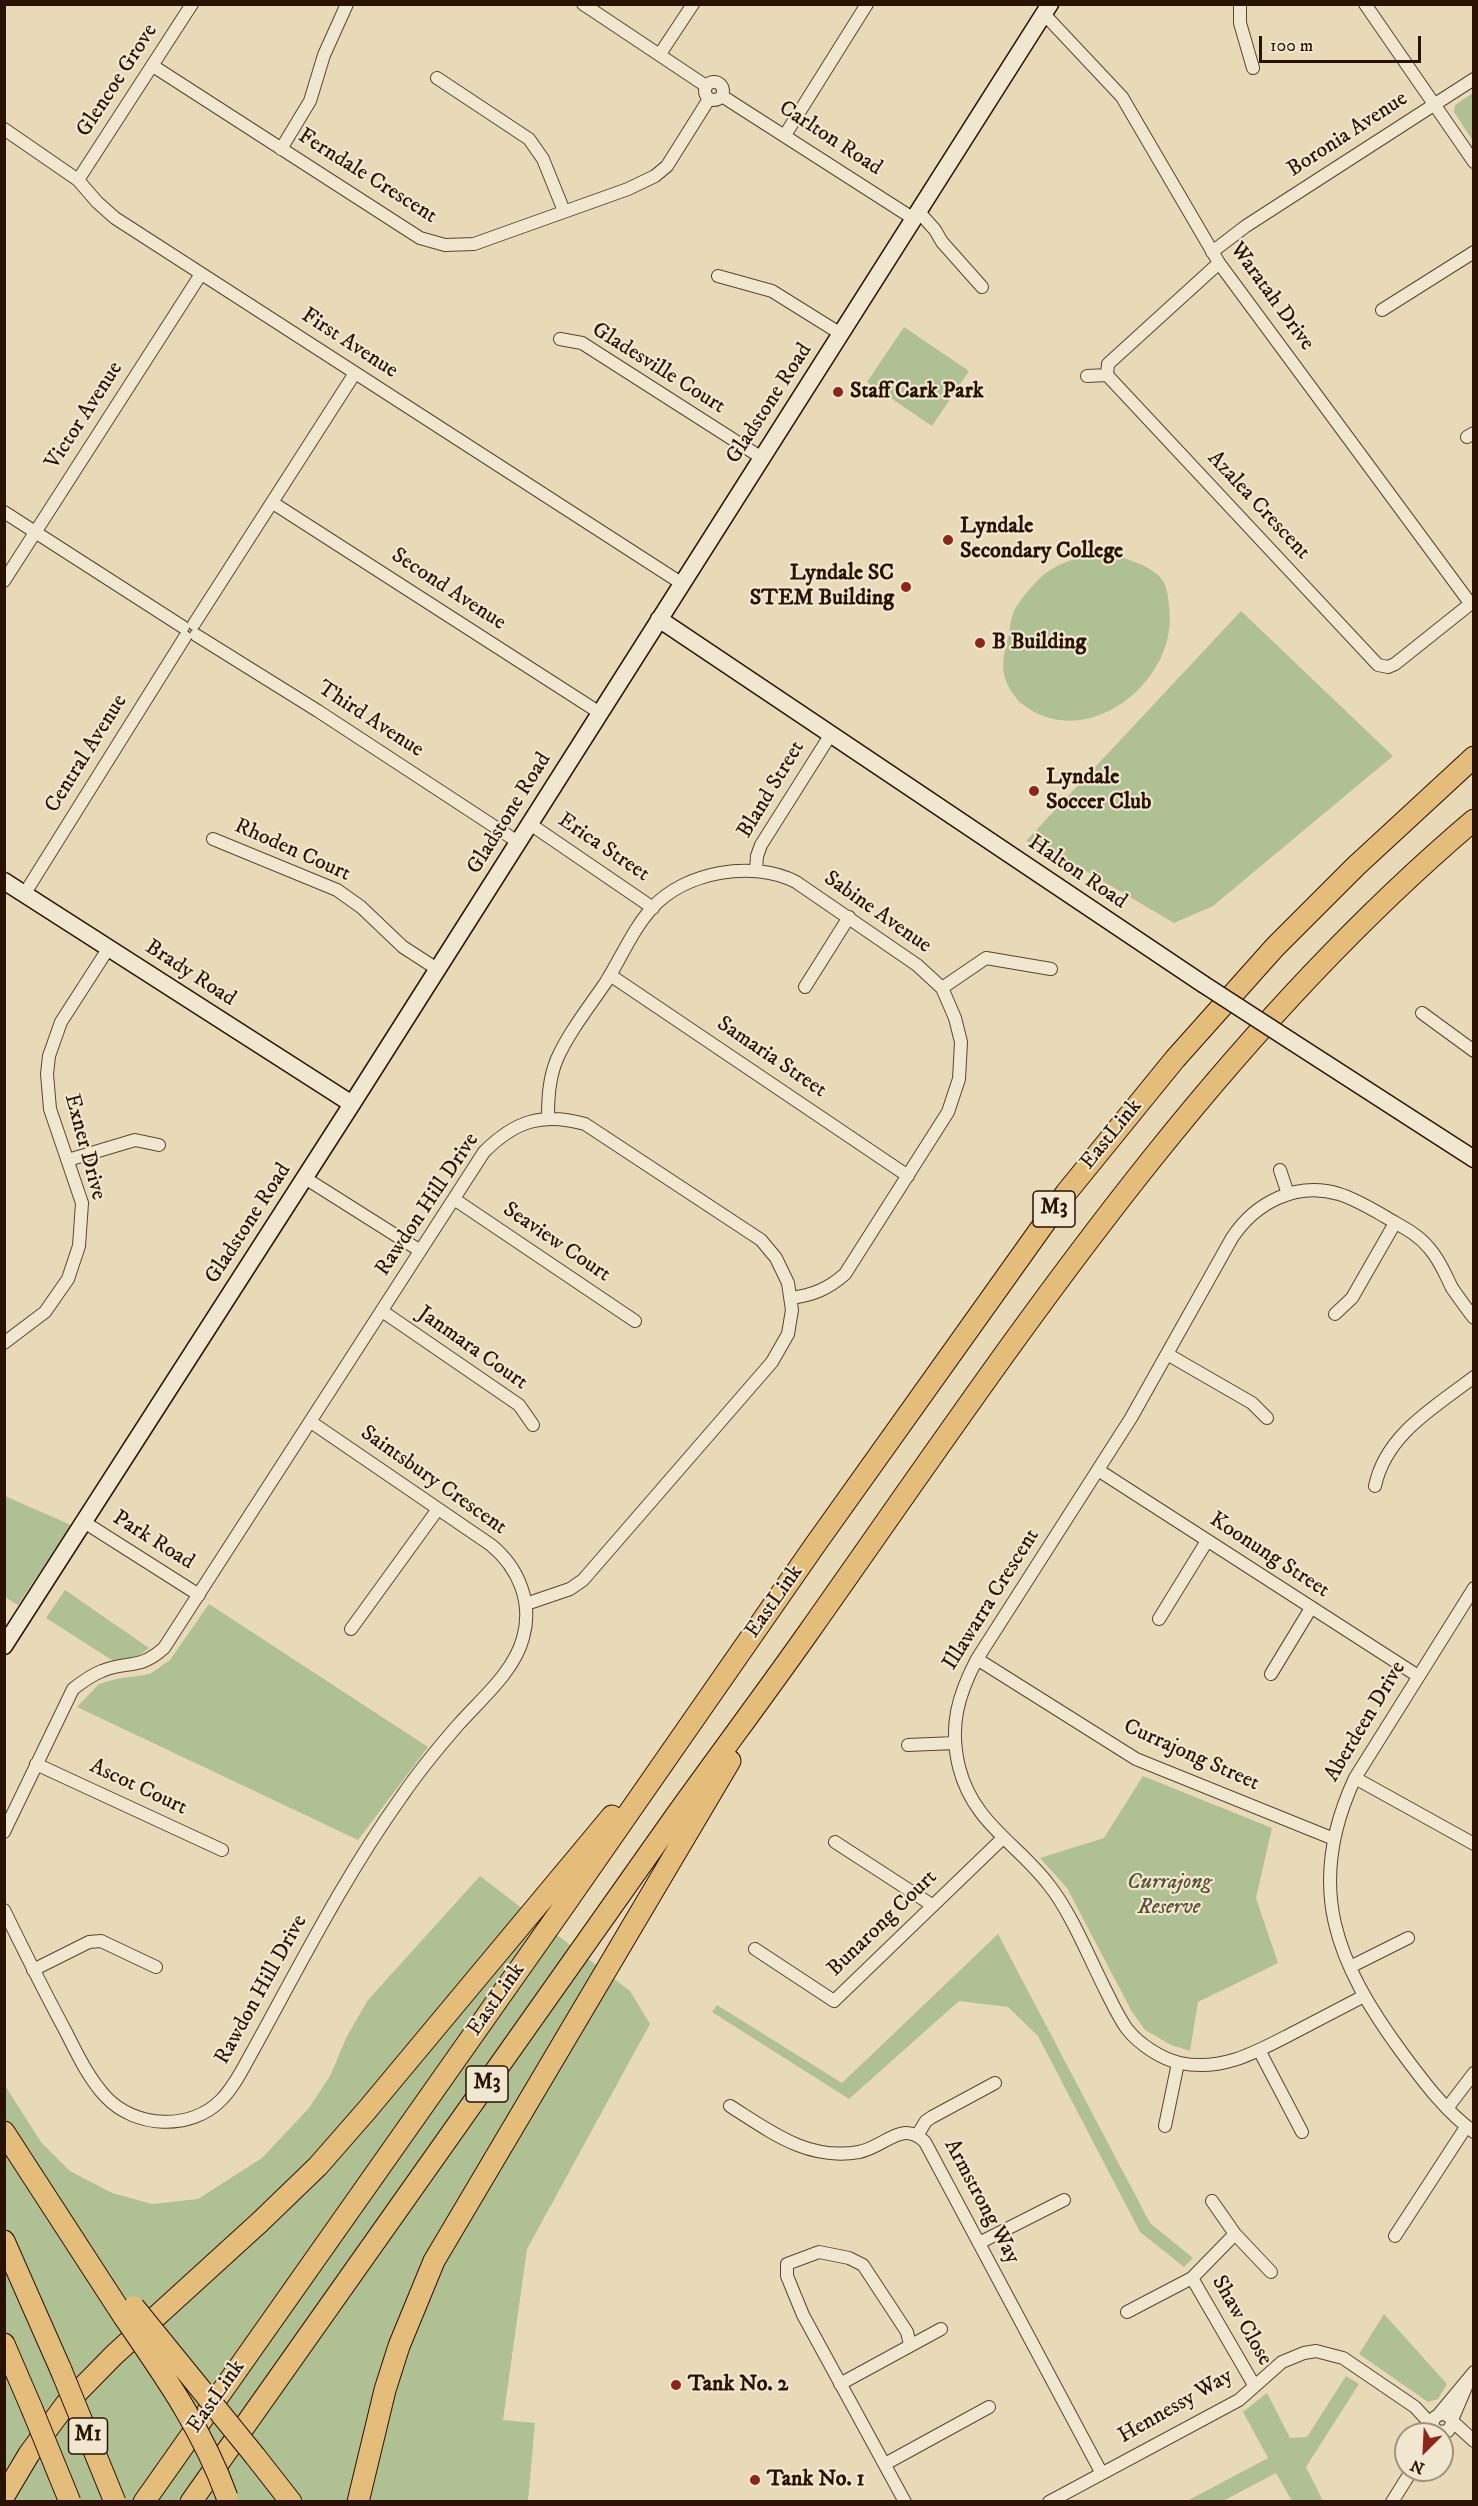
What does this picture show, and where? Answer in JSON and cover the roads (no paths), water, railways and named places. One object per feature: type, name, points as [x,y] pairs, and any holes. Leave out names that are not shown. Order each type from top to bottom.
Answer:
[{"type":"highway","name":"EastLink","points":[[144,2502],[992,1294],[1114,1133],[1174,1059],[1275,947],[1372,850],[1473,757]]},
{"type":"highway","name":"EastLink","points":[[192,2502],[1039,1307],[1161,1146],[1299,986],[1380,904],[1473,820]]},
{"type":"highway","points":[[358,2502],[385,2390],[399,2346],[434,2261],[684,1841],[784,1667]]},
{"type":"highway","points":[[4,2496],[49,2426],[90,2378],[290,2195],[342,2140],[697,1713]]},
{"type":"highway","points":[[4,2132],[50,2203],[129,2312],[255,2456],[291,2502]]},
{"type":"highway","name":"M1","points":[[4,2241],[61,2370],[115,2502]]},
{"type":"highway","points":[[129,2312],[194,2422],[213,2460],[228,2499]]},
{"type":"highway","name":"M1","points":[[4,2344],[70,2502]]},
{"type":"main road","name":"Gladstone Road","points":[[4,1646],[305,1178],[1047,9]]},
{"type":"main road","name":"Halton Road","points":[[659,619],[1203,984],[1473,1159]]},
{"type":"main road","name":"Brady Road","points":[[4,881],[352,1104]]},
{"type":"street","name":"Glencoe Grove","points":[[78,180],[192,4]]},
{"type":"street","points":[[281,148],[310,101],[324,55],[347,4]]},
{"type":"street","points":[[583,4],[706,86]]},
{"type":"street","points":[[660,54],[693,4]]},
{"type":"street","points":[[785,135],[867,4]]},
{"type":"street","points":[[1240,4],[1240,23],[1254,68]]},
{"type":"street","points":[[1365,4],[1473,162]]},
{"type":"street","name":"Waratah Drive","points":[[1047,9],[1122,97],[1213,254],[1472,602]]},
{"type":"street","name":"Ferndale Crescent","points":[[153,66],[420,238],[445,245],[474,244],[628,189],[654,176],[667,166],[709,99]]},
{"type":"street","points":[[437,78],[529,139],[543,159],[564,211]]},
{"type":"street","name":"Boronia Avenue","points":[[1213,254],[1246,226],[1473,79]]},
{"type":"street","points":[[713,82],[720,83],[723,89],[722,96],[717,100],[709,99],[705,93],[706,86],[713,82]]},
{"type":"street","name":"Carlton Road","points":[[722,96],[916,216],[982,287]]},
{"type":"street","name":"First Avenue","points":[[4,129],[78,180],[115,218],[681,583]]},
{"type":"street","points":[[1382,310],[1473,252]]},
{"type":"street","points":[[1086,376],[1107,375],[1108,364],[1213,254]]},
{"type":"street","name":"Victor Avenue","points":[[4,582],[201,274]]},
{"type":"street","points":[[718,276],[772,291],[841,334]]},
{"type":"street","name":"Gladesville Court","points":[[560,339],[582,343],[762,458]]},
{"type":"street","name":"Central Avenue","points":[[25,893],[355,373]]},
{"type":"street","name":"Azalea Crescent","points":[[1107,375],[1378,665],[1388,667],[1395,664],[1472,602]]},
{"type":"street","name":"Second Avenue","points":[[273,503],[600,713]]},
{"type":"street","name":"Third Avenue","points":[[4,512],[318,711],[518,843]]},
{"type":"street","name":"Bland Street","points":[[756,870],[760,845],[831,734]]},
{"type":"street","name":"Erica Street","points":[[530,824],[653,908]]},
{"type":"street","name":"Rhoden Court","points":[[213,839],[337,890],[361,907],[403,947],[437,969]]},
{"type":"street","name":"Sabine Avenue","points":[[548,1118],[549,1088],[557,1060],[653,908],[684,886],[717,873],[756,870],[788,878],[917,965],[942,988],[955,1018],[961,1042],[958,1079],[948,1112],[845,1274],[828,1288],[814,1295],[791,1298]]},
{"type":"street","points":[[805,987],[849,917]]},
{"type":"street","name":"Exner Drive","points":[[4,1343],[45,1312],[68,1279],[79,1246],[82,1203],[50,1109],[47,1091],[50,1056],[60,1022],[108,949]]},
{"type":"street","points":[[942,988],[986,958],[1051,969]]},
{"type":"street","name":"Samaria Street","points":[[610,975],[908,1176]]},
{"type":"street","points":[[1422,1013],[1473,1051]]},
{"type":"street","name":"Rawdon Hill Drive","points":[[4,1833],[73,1689],[85,1679],[103,1670],[134,1665],[158,1654],[170,1640],[484,1152],[500,1136],[522,1124],[548,1118],[585,1124],[761,1240],[783,1269],[791,1298],[788,1334],[772,1362],[583,1580],[570,1590],[526,1604]]},
{"type":"street","points":[[68,1160],[135,1140],[159,1145]]},
{"type":"street","points":[[1280,1170],[1288,1194]]},
{"type":"street","points":[[305,1178],[419,1250]]},
{"type":"street","name":"Illawarra Crescent","points":[[1364,1996],[1260,2050],[1225,2063],[1209,2066],[1178,2063],[1143,2044],[1128,2030],[1054,1892],[980,1813],[971,1798],[959,1769],[955,1743],[960,1695],[977,1659],[1131,1418],[1239,1227],[1262,1206],[1288,1194],[1314,1190],[1341,1194],[1416,1235],[1430,1249],[1473,1318]]},
{"type":"street","name":"Seaview Court","points":[[454,1199],[635,1321]]},
{"type":"street","points":[[1335,1314],[1352,1298],[1395,1223]]},
{"type":"street","name":"Janmara Court","points":[[382,1311],[519,1405],[533,1425]]},
{"type":"street","points":[[1167,1354],[1252,1403],[1267,1418]]},
{"type":"street","points":[[1375,1486],[1381,1465],[1394,1442],[1473,1377]]},
{"type":"street","name":"Saintsbury Crescent","points":[[311,1422],[500,1552],[517,1576],[526,1604],[527,1620]]},
{"type":"street","name":"Koonung Street","points":[[1098,1470],[1418,1676]]},
{"type":"street","points":[[351,1629],[438,1509]]},
{"type":"street","name":"Park Road","points":[[84,1522],[199,1595]]},
{"type":"street","points":[[1159,1619],[1207,1541]]},
{"type":"street","name":"Aberdeen Drive","points":[[1470,2129],[1418,2073],[1377,2018],[1364,1996],[1337,1934],[1331,1906],[1329,1872],[1334,1839],[1344,1802],[1355,1778],[1473,1588]]},
{"type":"street","points":[[1271,1674],[1311,1608]]},
{"type":"street","name":"Rawdon Hill Drive","points":[[4,1910],[77,2052],[94,2083],[107,2098],[131,2115],[146,2121],[165,2122],[187,2119],[207,2111],[232,2087],[362,1853],[433,1754],[508,1668],[523,1641],[527,1620]]},
{"type":"street","name":"Currajong Street","points":[[977,1659],[1136,1758],[1334,1839]]},
{"type":"street","points":[[908,1745],[955,1743]]},
{"type":"street","name":"Ascot Court","points":[[36,1764],[222,1850]]},
{"type":"street","points":[[1355,1778],[1473,1844]]},
{"type":"street","name":"Bunarong Court","points":[[755,1949],[834,2001],[1003,1838]]},
{"type":"street","points":[[835,1842],[932,1905]]},
{"type":"street","points":[[1350,1967],[1408,1938]]},
{"type":"street","points":[[33,1970],[89,1942],[101,1941],[156,1967]]},
{"type":"street","points":[[1260,2050],[1302,2132]]},
{"type":"street","points":[[1165,2126],[1178,2063]]},
{"type":"street","points":[[1448,2107],[1473,2073]]},
{"type":"street","points":[[918,2134],[926,2121],[994,2083]]},
{"type":"street","name":"Armstrong Way","points":[[730,2106],[786,2142],[818,2152],[859,2152],[904,2132],[918,2134],[925,2142],[1101,2472]]},
{"type":"street","points":[[1395,2236],[1470,2129]]},
{"type":"street","points":[[979,2243],[1064,2200]]},
{"type":"street","name":"Shaw Close","points":[[1212,2201],[1235,2234],[1270,2272]]},
{"type":"street","name":"Shaw Close","points":[[1128,2312],[1192,2277],[1235,2234]]},
{"type":"street","points":[[905,2502],[794,2295],[787,2276],[787,2264],[819,2252],[849,2258],[863,2265],[907,2332],[909,2345]]},
{"type":"street","name":"Shaw Close","points":[[1192,2277],[1254,2385]]},
{"type":"street","points":[[840,2384],[940,2329]]},
{"type":"street","name":"Hennessy Way","points":[[1049,2502],[1101,2472],[1239,2400],[1282,2362],[1304,2353],[1316,2351],[1343,2358],[1434,2422]]},
{"type":"street","points":[[1452,2420],[1471,2376]]},
{"type":"street","points":[[1434,2422],[1454,2394],[1471,2376]]},
{"type":"street","points":[[885,2464],[989,2407]]},
{"type":"street","points":[[1434,2422],[1448,2415],[1473,2441]]},
{"type":"street","points":[[1454,2436],[1473,2441]]},
{"type":"street","points":[[1392,2502],[1404,2482]]},
{"type":"place","name":"Staff Cark Park","points":[[838,392]]},
{"type":"place","name":"Lyndale Secondary College","points":[[948,540]]},
{"type":"place","name":"Lyndale SC STEM Building","points":[[906,587]]},
{"type":"place","name":"B Building","points":[[980,643]]},
{"type":"place","name":"Lyndale Soccer Club","points":[[1034,791]]},
{"type":"place","name":"Tank No. 2","points":[[676,2385]]},
{"type":"place","name":"Tank No. 1","points":[[755,2480]]},
{"type":"park label","name":"Currajong Reserve","points":[[1169,1896]]}]
